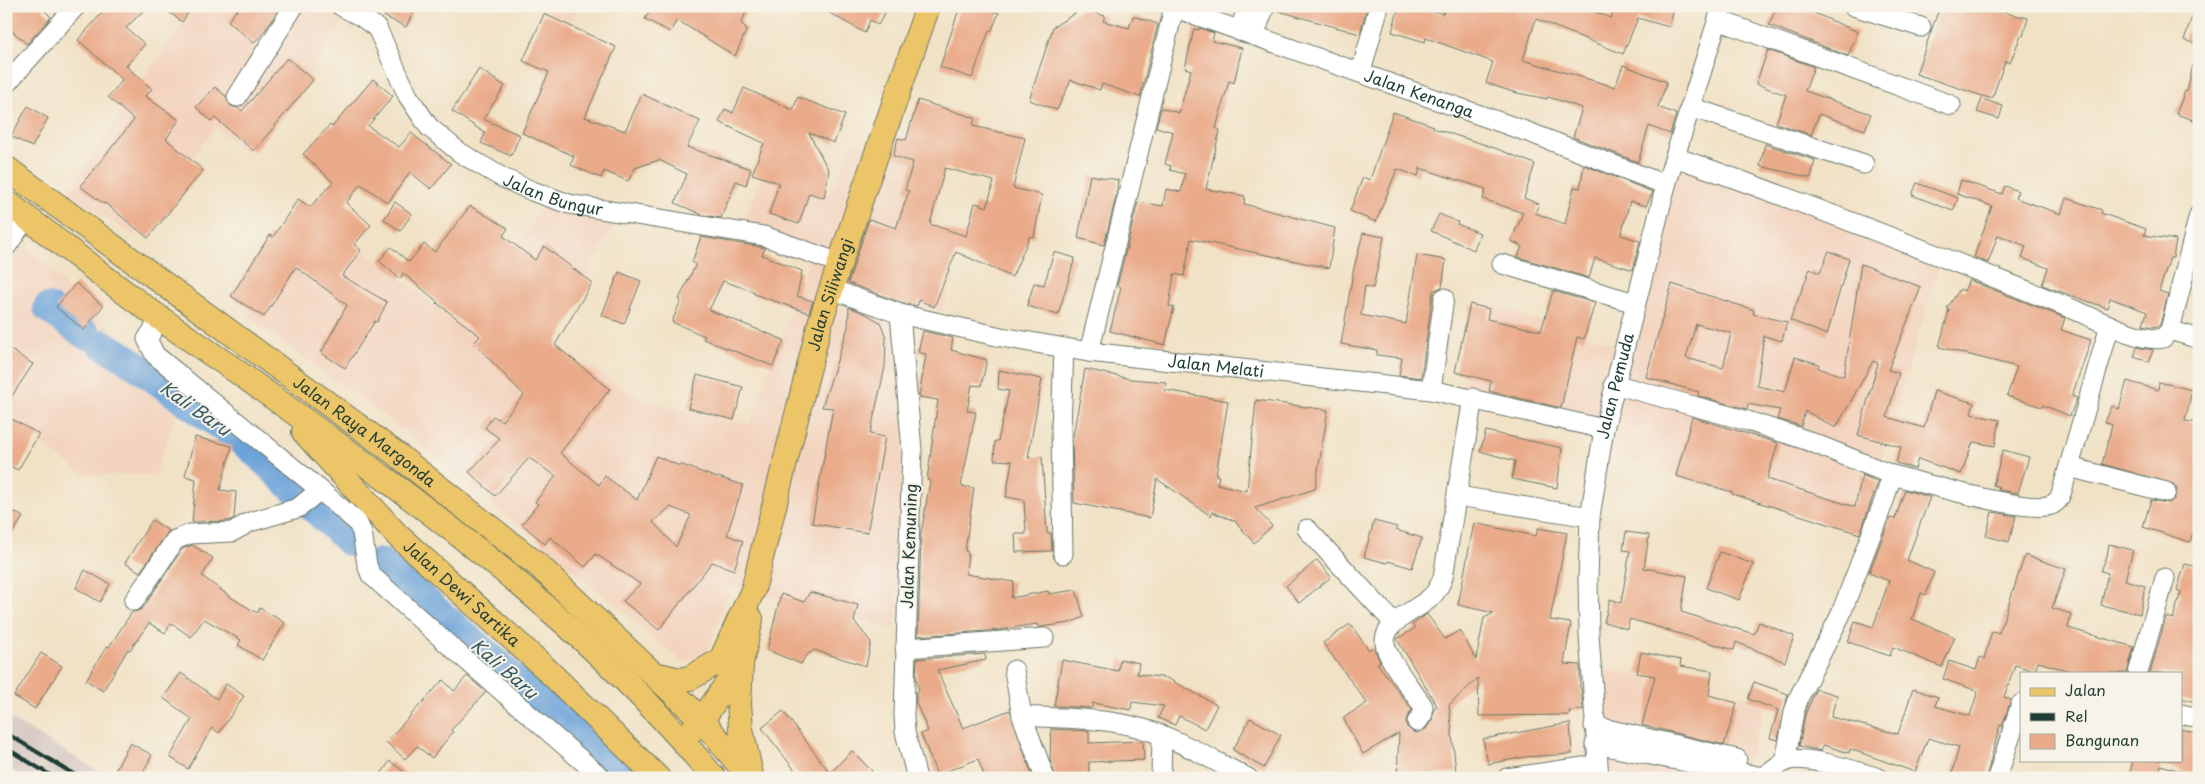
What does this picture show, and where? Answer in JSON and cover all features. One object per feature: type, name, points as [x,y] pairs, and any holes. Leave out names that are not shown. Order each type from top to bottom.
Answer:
[{"type":"main road","name":"Jalan Siliwangi","points":[[682,739],[702,720],[752,617],[753,590],[820,323],[928,6]]},
{"type":"main road","name":"Jalan Raya Margonda","points":[[6,168],[450,494],[539,566],[702,720],[751,778]]},
{"type":"main road","name":"Jalan Raya Margonda","points":[[6,202],[161,318],[447,524],[516,581],[606,662],[682,739],[714,778]]},
{"type":"main road","name":"Jalan Dewi Sartika","points":[[276,400],[396,535],[543,666],[658,778]]},
{"type":"main road","points":[[654,674],[675,679],[690,678],[731,661],[739,703],[741,729],[751,778]]},
{"type":"street","points":[[6,84],[76,6]]},
{"type":"street","points":[[238,97],[294,6]]},
{"type":"street","name":"Jalan Bungur","points":[[341,6],[362,17],[377,28],[408,96],[429,127],[459,152],[503,178],[569,204],[754,234],[839,263]]},
{"type":"street","points":[[1247,34],[1248,6]]},
{"type":"street","points":[[1247,34],[1264,6]]},
{"type":"street","points":[[1361,72],[1379,6]]},
{"type":"street","points":[[1853,6],[1920,27]]},
{"type":"street","points":[[1089,352],[1172,7]]},
{"type":"street","name":"Jalan Kenanga","points":[[1172,7],[1528,132],[1666,185]]},
{"type":"street","points":[[1720,13],[1952,105]]},
{"type":"street","name":"Jalan Pemuda","points":[[1598,771],[1588,634],[1588,578],[1590,518],[1604,429],[1666,185],[1720,13]]},
{"type":"street","points":[[1690,107],[1864,164]]},
{"type":"street","points":[[1675,157],[1791,198],[1891,238],[1966,265],[2110,325],[2153,338],[2163,338],[2170,330],[2199,215]]},
{"type":"street","points":[[6,247],[27,217]]},
{"type":"street","points":[[1502,264],[1635,303]]},
{"type":"street","name":"Jalan Melati","points":[[831,289],[900,314],[1002,337],[1089,352],[1172,356],[1282,372],[1431,390],[1604,429]]},
{"type":"street","points":[[1431,390],[1444,298]]},
{"type":"street","name":"Jalan Kemuning","points":[[900,314],[912,450],[905,648],[905,732],[917,778]]},
{"type":"street","points":[[161,318],[148,339],[154,355],[309,499],[357,522],[362,532],[367,565],[371,574],[450,646],[602,778]]},
{"type":"street","points":[[1614,384],[1748,421],[1806,440],[1892,475],[1985,498],[2044,507],[2058,500],[2070,467],[2110,325]]},
{"type":"street","points":[[2170,330],[2199,338]]},
{"type":"street","points":[[1064,348],[1061,428],[1064,554]]},
{"type":"street","points":[[1417,722],[1422,714],[1423,706],[1387,651],[1385,643],[1387,632],[1394,623],[1429,599],[1438,589],[1443,577],[1458,496],[1472,398]]},
{"type":"street","points":[[2070,467],[2166,492]]},
{"type":"street","points":[[1785,762],[1794,712],[1799,697],[1840,616],[1892,475]]},
{"type":"street","points":[[1458,496],[1590,518]]},
{"type":"street","points":[[134,601],[175,540],[190,534],[232,532],[250,522],[309,499]]},
{"type":"street","points":[[1307,529],[1394,623]]},
{"type":"street","points":[[2138,672],[2164,578]]},
{"type":"street","points":[[905,648],[1044,638]]},
{"type":"street","points":[[1014,670],[1022,716],[1045,778]]},
{"type":"street","points":[[1997,778],[2020,707]]},
{"type":"street","points":[[2182,714],[2199,718]]},
{"type":"street","points":[[1022,716],[1115,722],[1140,728],[1162,735],[1248,778]]},
{"type":"street","points":[[1161,778],[1162,735]]},
{"type":"street","points":[[1595,735],[1763,777],[1785,762],[1793,759],[1814,761],[1879,778]]},
{"type":"street","points":[[1595,735],[1742,761]]},
{"type":"street","points":[[1507,778],[1598,771]]},
{"type":"shaded area","points":[[196,6],[344,6],[350,9],[311,75],[245,152],[215,127],[134,236],[69,193],[144,77]]},
{"type":"shaded area","points":[[532,6],[579,6],[569,26]]},
{"type":"shaded area","points":[[854,142],[942,168],[935,227],[959,235],[943,311],[885,297],[905,387],[896,629],[732,586],[707,650],[684,663],[409,434],[246,315],[317,217],[464,327],[547,200],[620,215],[550,342],[646,402],[750,424],[811,254],[741,228],[762,178],[830,194]]},
{"type":"shaded area","points":[[1670,149],[1942,257],[1859,533],[1595,450],[1601,416],[1462,390],[1480,302],[1622,347]]},
{"type":"shaded area","points":[[6,233],[31,251],[182,398],[155,475],[84,475],[6,418]]},
{"type":"shaded area","points":[[1590,666],[1768,701],[1744,770],[1596,743]]},
{"type":"shaded area","points":[[6,716],[110,778],[27,778],[6,766]]},
{"type":"shaded area","points":[[1609,755],[1742,778],[1611,778]]},
{"type":"building","points":[[6,6],[40,6],[51,17],[27,44],[6,26]]},
{"type":"building","points":[[108,6],[148,6],[126,28],[145,44],[126,66],[152,89],[145,96],[179,120],[166,139],[203,170],[148,238],[105,203],[80,186],[134,120],[108,97],[123,80],[78,40]]},
{"type":"building","points":[[161,6],[193,6],[182,22]]},
{"type":"building","points":[[240,6],[281,6],[254,43],[228,21]]},
{"type":"building","points":[[389,6],[416,6],[406,27],[384,16]]},
{"type":"building","points":[[653,6],[749,6],[741,23],[747,29],[735,56],[677,20],[670,32],[645,19]]},
{"type":"building","points":[[817,6],[889,6],[878,25],[870,20],[865,33]]},
{"type":"building","points":[[960,6],[981,6],[999,13],[991,32],[989,31],[972,78],[940,67]]},
{"type":"building","points":[[1276,6],[1367,6],[1360,34],[1275,10]]},
{"type":"building","points":[[1399,6],[1415,6],[1443,14],[1446,6],[1581,6],[1611,18],[1614,10],[1612,10],[1612,6],[1675,6],[1669,27],[1638,18],[1623,54],[1536,19],[1523,60],[1615,87],[1623,65],[1667,82],[1658,107],[1676,114],[1670,134],[1649,126],[1638,162],[1573,137],[1582,108],[1548,97],[1547,99],[1513,92],[1486,83],[1493,62],[1426,38],[1425,42],[1392,32]]},
{"type":"building","points":[[1777,6],[1798,6],[1858,32],[1848,56],[1769,25]]},
{"type":"building","points":[[1940,6],[1957,6],[1983,13],[1987,6],[1994,6],[2010,14],[2028,18],[2023,36],[2021,35],[2010,63],[2005,61],[1992,99],[1916,74]]},
{"type":"building","points":[[2196,6],[2199,6],[2199,45],[2184,40]]},
{"type":"building","points":[[1082,9],[1105,16],[1103,21],[1129,28],[1133,16],[1158,24],[1140,97],[1102,84],[1100,90],[1071,80],[1057,110],[1029,100],[1053,27]]},
{"type":"building","points":[[544,14],[616,47],[585,117],[625,131],[642,94],[700,121],[687,147],[751,169],[746,185],[736,181],[721,218],[703,215],[675,203],[687,174],[659,160],[635,168],[628,181],[604,171],[601,178],[571,165],[574,156],[522,133],[549,72],[523,61]]},
{"type":"building","points":[[1200,28],[1214,33],[1212,41],[1242,48],[1234,83],[1229,81],[1216,128],[1220,130],[1206,189],[1245,196],[1244,204],[1335,228],[1329,268],[1191,239],[1184,276],[1174,274],[1169,306],[1174,307],[1165,345],[1110,331],[1121,287],[1117,286],[1138,202],[1163,206],[1166,189],[1181,192],[1185,174],[1170,170],[1171,166],[1165,164],[1173,132],[1156,127],[1161,108],[1179,113],[1191,70],[1185,68],[1194,29],[1199,30]]},
{"type":"building","points":[[1768,50],[1814,67],[1805,91],[1871,114],[1865,130],[1819,114],[1811,135],[1776,123],[1786,95],[1756,84]]},
{"type":"building","points":[[287,58],[313,80],[254,151],[215,118],[211,121],[196,107],[215,87],[226,96],[231,106],[242,111]]},
{"type":"building","points":[[2193,65],[2199,66],[2199,122],[2176,114],[2185,91],[2187,91]]},
{"type":"building","points":[[479,69],[505,86],[483,119],[520,135],[511,156],[481,143],[485,133],[452,111]]},
{"type":"building","points":[[373,79],[393,96],[368,126],[399,147],[411,133],[451,164],[431,189],[410,172],[388,203],[361,184],[346,203],[371,225],[354,245],[361,250],[342,276],[387,302],[377,322],[375,321],[345,368],[321,353],[347,305],[296,267],[264,317],[231,296],[270,235],[273,237],[298,199],[310,207],[333,182],[303,154],[330,125],[332,127]]},
{"type":"building","points":[[744,88],[793,110],[798,97],[845,115],[834,143],[809,133],[829,171],[824,198],[809,193],[799,224],[769,214],[779,183],[752,174],[764,143],[719,122],[725,109],[733,113]]},
{"type":"building","points":[[1982,99],[2003,106],[1999,119],[1977,112]]},
{"type":"building","points":[[918,100],[975,118],[973,126],[1025,138],[1013,188],[1042,195],[1034,237],[1030,236],[1012,277],[956,252],[934,307],[919,300],[917,306],[903,303],[848,283],[869,219],[896,228],[909,191],[905,190],[913,162],[893,156],[898,138],[906,140]],"holes":[[[945,168],[994,181],[987,207],[975,203],[966,236],[930,224]]]},
{"type":"building","points":[[28,106],[48,118],[32,147],[11,136]]},
{"type":"building","points":[[1393,112],[1535,164],[1524,198],[1539,204],[1535,213],[1565,224],[1574,187],[1580,188],[1584,165],[1653,192],[1646,206],[1630,201],[1621,235],[1640,241],[1633,270],[1595,258],[1589,278],[1518,257],[1522,246],[1511,241],[1523,213],[1483,199],[1486,189],[1420,168],[1418,176],[1397,169],[1376,222],[1350,211],[1363,177],[1370,180]]},
{"type":"building","points":[[1765,144],[1815,160],[1811,178],[1760,166]]},
{"type":"building","points":[[1090,175],[1118,180],[1116,197],[1104,245],[1078,238]]},
{"type":"building","points":[[1961,180],[2002,194],[2005,186],[2018,191],[2015,198],[2061,214],[2066,198],[2102,210],[2101,213],[2146,229],[2144,235],[2176,240],[2173,258],[2170,258],[2159,291],[2168,294],[2160,325],[2154,327],[2143,325],[2147,312],[2110,298],[2107,308],[2042,285],[2048,268],[2022,258],[2026,246],[1998,235],[1988,263],[1974,257],[1992,206],[1957,194]]},
{"type":"building","points":[[1917,183],[1958,198],[1953,211],[1912,195]]},
{"type":"building","points":[[395,202],[412,214],[400,231],[384,219]]},
{"type":"building","points":[[470,206],[508,228],[503,236],[535,260],[544,246],[592,283],[555,345],[610,389],[560,453],[599,485],[605,476],[637,500],[656,456],[680,466],[680,464],[717,478],[743,485],[727,535],[743,541],[734,570],[712,562],[659,630],[623,601],[640,584],[596,554],[585,567],[550,537],[545,544],[522,524],[538,504],[535,502],[556,476],[529,458],[495,496],[469,472],[500,439],[485,428],[493,416],[502,421],[524,395],[474,343],[480,336],[437,303],[403,273],[400,279],[379,261],[391,247],[409,262],[424,244],[435,252]],"holes":[[[670,507],[691,515],[676,547],[653,522]]]},
{"type":"building","points":[[1439,214],[1458,222],[1457,224],[1480,233],[1474,250],[1431,231]]},
{"type":"building","points":[[1363,233],[1384,237],[1373,288],[1365,286],[1361,315],[1406,324],[1417,255],[1446,260],[1442,287],[1433,291],[1421,378],[1399,375],[1402,358],[1377,355],[1377,350],[1341,344],[1353,272]]},
{"type":"building","points":[[701,237],[765,248],[762,255],[802,271],[797,296],[813,301],[809,313],[723,281],[709,310],[784,340],[773,366],[703,339],[705,336],[672,322],[681,300],[679,299],[696,264],[692,262]]},
{"type":"building","points":[[1829,251],[1849,259],[1827,335],[1790,320],[1810,269],[1820,273]]},
{"type":"building","points":[[1054,252],[1075,258],[1058,315],[1027,306],[1034,283],[1044,285]]},
{"type":"building","points":[[1861,264],[1921,287],[1888,370],[1899,373],[1887,417],[1924,428],[1934,391],[1974,403],[1971,414],[2000,420],[1995,446],[1973,442],[1961,474],[1918,459],[1915,469],[1896,463],[1901,447],[1858,435],[1878,363],[1873,361],[1836,428],[1805,411],[1801,426],[1777,419],[1780,410],[1748,404],[1747,409],[1698,396],[1699,392],[1646,377],[1672,284],[1754,310],[1753,314],[1787,322],[1782,341],[1764,336],[1757,386],[1785,392],[1795,357],[1819,364],[1818,368],[1844,376]],"holes":[[[1696,324],[1731,333],[1723,368],[1686,358]]]},
{"type":"building","points":[[619,272],[641,281],[624,324],[602,315]]},
{"type":"building","points":[[1969,280],[2065,318],[2061,330],[2091,340],[2072,396],[2077,398],[2070,416],[2043,405],[2042,407],[2007,396],[2017,367],[1939,347],[1949,310],[1947,308],[1960,289],[1964,291]]},
{"type":"building","points":[[76,283],[103,306],[84,330],[56,307]]},
{"type":"building","points":[[1553,291],[1595,303],[1584,339],[1577,337],[1561,408],[1489,391],[1491,381],[1455,372],[1470,304],[1489,309],[1487,319],[1541,331]]},
{"type":"building","points":[[849,307],[880,322],[886,337],[885,367],[870,434],[885,437],[867,533],[812,523],[833,408],[822,407],[848,327]]},
{"type":"building","points":[[923,331],[953,338],[951,350],[987,360],[981,386],[972,385],[967,411],[976,412],[961,486],[974,488],[965,551],[968,552],[966,574],[1014,582],[1011,598],[1048,591],[1049,594],[1076,590],[1084,617],[1069,623],[1041,627],[1038,627],[1037,624],[1000,630],[918,636],[921,534],[930,481],[927,480],[938,400],[919,397],[926,354],[918,352]]},
{"type":"building","points":[[6,347],[33,364],[6,405]]},
{"type":"building","points":[[2137,347],[2153,350],[2149,362],[2134,357]]},
{"type":"building","points":[[1085,369],[1131,379],[1166,382],[1165,390],[1228,401],[1216,475],[1219,476],[1217,484],[1247,491],[1256,400],[1328,410],[1315,489],[1255,508],[1272,526],[1254,543],[1235,521],[1212,512],[1211,516],[1157,479],[1150,518],[1074,503],[1072,442]]},
{"type":"building","points":[[999,370],[1042,379],[1028,458],[1042,457],[1047,533],[1051,533],[1052,551],[1016,552],[1015,534],[1026,534],[1024,500],[1006,497],[1012,461],[994,460],[995,441],[998,441],[1009,391],[998,389]]},
{"type":"building","points":[[697,375],[743,387],[734,420],[688,408]]},
{"type":"building","points":[[2127,381],[2158,390],[2159,382],[2192,390],[2185,421],[2199,423],[2199,517],[2190,542],[2143,527],[2151,500],[2169,503],[2174,499],[2177,489],[2173,484],[2102,464],[2112,425],[2105,422],[2112,406],[2119,409]]},
{"type":"building","points":[[6,416],[39,434],[18,470],[6,464]]},
{"type":"building","points":[[1692,417],[1778,443],[1767,479],[1855,507],[1862,475],[1878,482],[1860,534],[1732,494],[1732,492],[1676,476]]},
{"type":"building","points":[[1486,431],[1562,448],[1557,488],[1512,479],[1515,461],[1480,451]]},
{"type":"building","points":[[195,437],[232,446],[220,490],[236,492],[234,518],[229,521],[192,522],[196,479],[185,476]]},
{"type":"building","points":[[2003,450],[2029,457],[2018,493],[1998,490],[1999,487],[1993,485]]},
{"type":"building","points":[[1905,490],[1930,497],[1907,560],[1934,572],[1926,595],[1921,593],[1912,619],[1955,637],[1942,667],[1893,647],[1890,656],[1848,642],[1855,621],[1873,627],[1889,581],[1869,573],[1890,518],[1895,519]]},
{"type":"building","points":[[6,507],[23,517],[6,544]]},
{"type":"building","points":[[1992,512],[2016,516],[2009,542],[1986,536]]},
{"type":"building","points":[[152,520],[169,531],[140,572],[125,563]]},
{"type":"building","points":[[1374,521],[1397,527],[1396,530],[1422,538],[1412,568],[1364,557]]},
{"type":"building","points":[[1474,523],[1536,536],[1538,528],[1567,533],[1550,620],[1571,623],[1564,664],[1580,665],[1580,688],[1583,710],[1569,711],[1570,715],[1479,716],[1478,678],[1449,705],[1456,772],[1417,776],[1397,775],[1399,733],[1363,754],[1343,718],[1367,703],[1323,643],[1350,624],[1369,650],[1372,647],[1376,652],[1380,662],[1377,663],[1412,710],[1406,720],[1407,727],[1415,733],[1426,729],[1432,720],[1434,708],[1437,706],[1397,639],[1415,628],[1412,625],[1427,614],[1445,639],[1460,630],[1476,660],[1484,618],[1494,613],[1458,605]]},
{"type":"building","points":[[1626,532],[1649,535],[1644,568],[1687,576],[1681,612],[1754,634],[1759,622],[1794,636],[1785,662],[1736,642],[1734,650],[1630,619],[1627,629],[1604,622],[1610,599],[1621,603],[1630,551],[1623,550]]},
{"type":"building","points":[[2109,544],[2133,550],[2125,580],[2145,586],[2140,614],[2101,605],[2108,573],[2101,571]]},
{"type":"building","points":[[192,545],[213,558],[202,576],[232,598],[257,613],[260,608],[285,623],[262,660],[238,645],[241,640],[204,619],[191,637],[171,623],[165,633],[149,623],[130,650],[128,649],[103,691],[86,680],[107,646],[109,647],[132,612],[143,608],[182,549]]},
{"type":"building","points":[[1720,552],[1753,564],[1739,600],[1706,588]]},
{"type":"building","points":[[2025,555],[2066,569],[2052,608],[2071,614],[2068,628],[2134,647],[2127,672],[2073,672],[2038,662],[2035,671],[2015,665],[2004,697],[2011,700],[2002,726],[2000,725],[1986,778],[1951,778],[1959,747],[1928,738],[1915,772],[1850,749],[1849,753],[1823,745],[1821,751],[1799,746],[1805,715],[1816,689],[1837,695],[1831,717],[1898,734],[1913,689],[1938,697],[1935,706],[1970,716],[1978,691],[1943,679],[1949,661],[1976,670],[1980,657],[1984,659],[1992,631],[1999,633]]},
{"type":"building","points":[[1317,560],[1331,577],[1299,603],[1286,586]]},
{"type":"building","points":[[2185,564],[2199,567],[2199,703],[2182,698],[2182,672],[2150,672],[2166,617],[2173,619],[2181,592],[2177,590]]},
{"type":"building","points":[[85,570],[110,584],[100,602],[76,588]]},
{"type":"building","points":[[810,592],[858,605],[854,621],[871,642],[866,666],[814,650],[806,656],[801,664],[767,650],[781,594],[804,602]]},
{"type":"building","points":[[1641,652],[1681,660],[1680,666],[1712,671],[1709,695],[1737,703],[1724,745],[1642,725],[1655,676],[1637,673]]},
{"type":"building","points":[[41,653],[62,666],[35,709],[14,696]]},
{"type":"building","points":[[985,654],[986,660],[937,670],[963,728],[1010,710],[1033,778],[985,778],[978,759],[937,775],[921,734],[928,731],[916,703],[916,692],[919,691],[916,677],[917,659]]},
{"type":"building","points":[[1120,659],[1139,663],[1137,674],[1167,678],[1217,705],[1205,729],[1179,716],[1175,725],[1158,718],[1164,706],[1132,702],[1131,710],[1093,703],[1092,708],[1054,706],[1062,660],[1118,671]]},
{"type":"building","points":[[181,673],[217,699],[226,684],[244,696],[219,733],[212,728],[188,769],[170,757],[192,719],[163,698]]},
{"type":"building","points":[[467,676],[486,692],[451,730],[453,732],[432,758],[417,746],[405,759],[386,742],[443,680],[454,691]]},
{"type":"building","points":[[1754,682],[1788,694],[1778,740],[1770,738],[1778,710],[1748,699]]},
{"type":"building","points":[[783,711],[830,773],[852,751],[872,771],[865,778],[801,778],[762,728]]},
{"type":"building","points":[[1250,718],[1281,735],[1264,768],[1233,750]]},
{"type":"building","points":[[1570,723],[1572,754],[1525,757],[1488,764],[1483,739]]},
{"type":"building","points":[[1051,729],[1089,731],[1089,743],[1143,741],[1144,760],[1089,762],[1089,778],[1056,778],[1050,760]]},
{"type":"building","points":[[2182,729],[2199,734],[2199,777],[2161,765],[2158,778],[2147,778],[2130,773],[2133,762],[2182,762]]},
{"type":"building","points":[[130,743],[152,755],[140,778],[111,778]]},
{"type":"building","points":[[390,761],[412,778],[378,778]]},
{"type":"waterway","name":"Kali Baru","points":[[48,308],[86,335]]},
{"type":"waterway","name":"Kali Baru","points":[[102,344],[129,360],[249,446],[349,541]]},
{"type":"waterway","name":"Kali Baru","points":[[381,563],[588,742],[625,778]]},
{"type":"railway","points":[[6,733],[80,778]]},
{"type":"railway","points":[[6,748],[55,778]]}]
